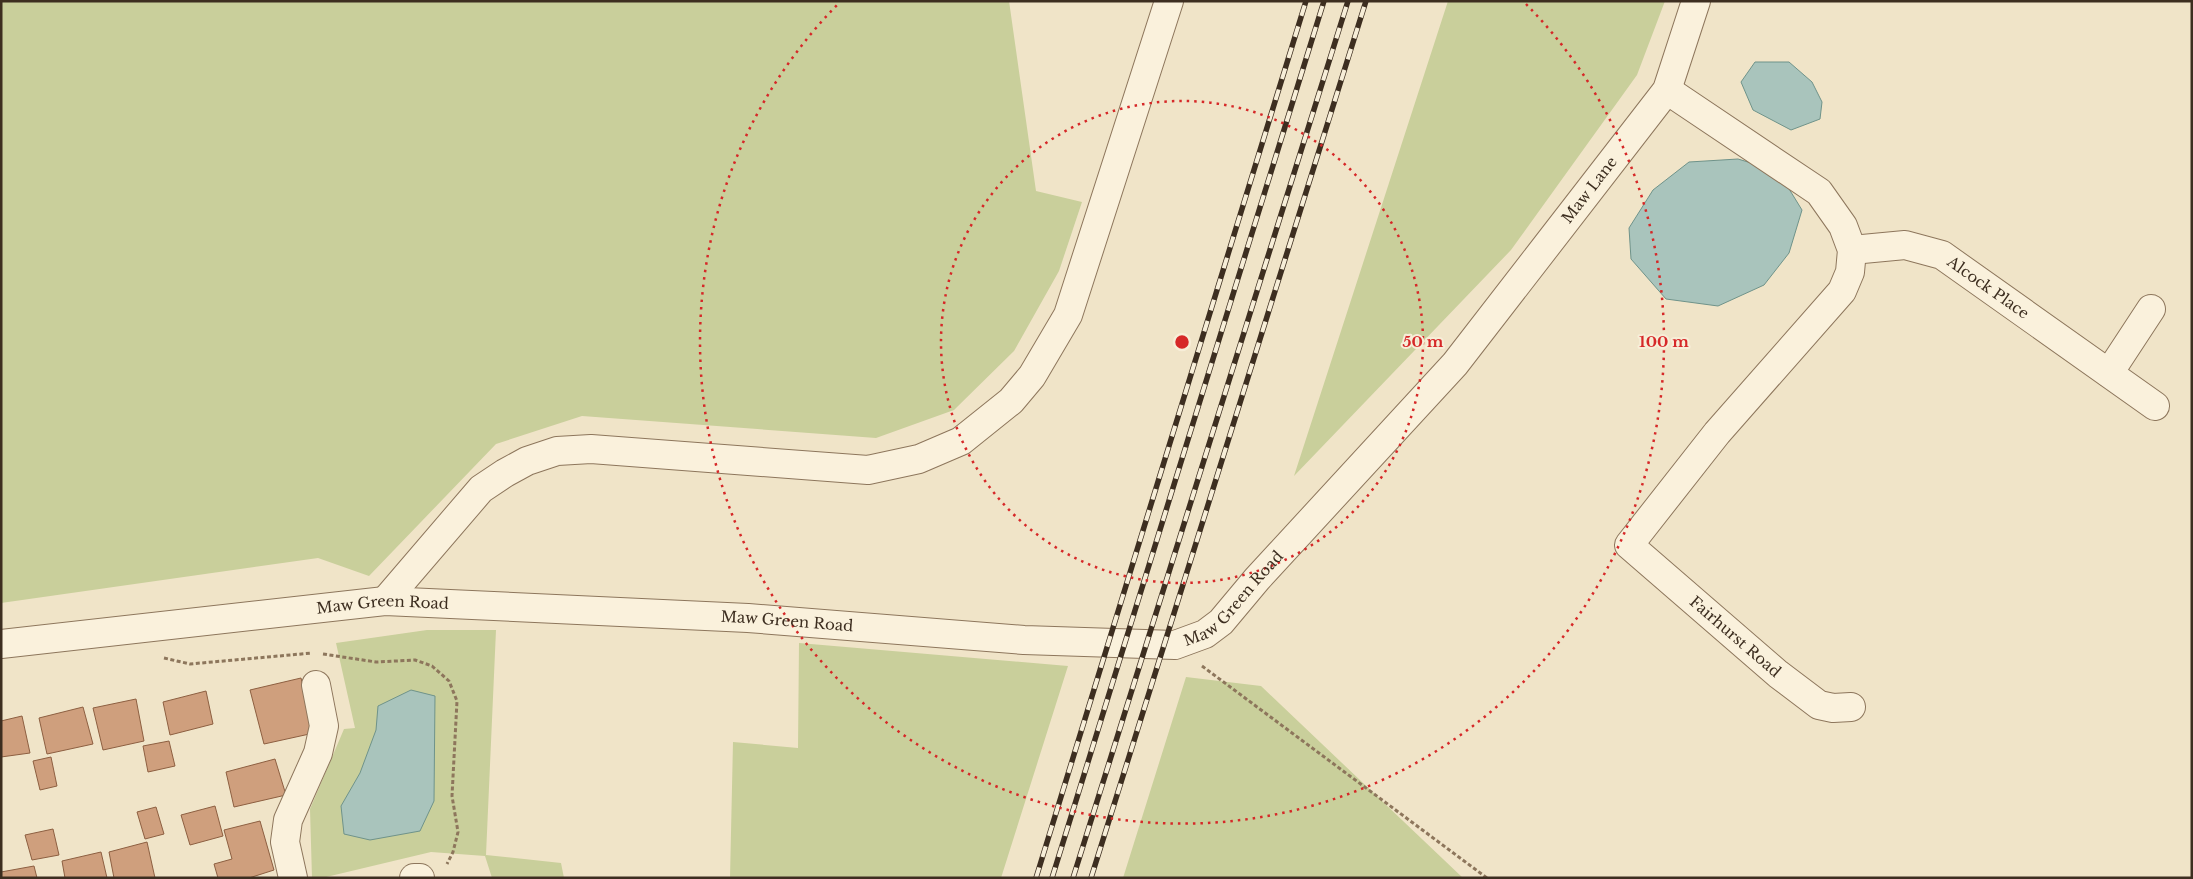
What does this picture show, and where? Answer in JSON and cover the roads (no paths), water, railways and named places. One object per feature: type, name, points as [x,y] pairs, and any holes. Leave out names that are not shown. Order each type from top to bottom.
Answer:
[{"type":"street","points":[[386,601],[481,489],[527,461],[557,451],[591,449],[868,470],[919,460],[961,441],[1011,401],[1032,376],[1068,315],[1169,1]]},
{"type":"street","name":"Maw Lane","points":[[1455,364],[1667,90],[1696,1]]},
{"type":"street","points":[[1667,90],[1819,192],[1843,226],[1852,250]]},
{"type":"street","name":"Alcock Place","points":[[1852,250],[1905,245],[1942,255],[2155,406]]},
{"type":"street","name":"Fairhurst Road","points":[[1850,707],[1833,708],[1819,705],[1778,674],[1629,544],[1717,433],[1842,291],[1850,272],[1852,250]]},
{"type":"street","points":[[2109,373],[2151,310]]},
{"type":"street","name":"Maw Green Road","points":[[1,644],[386,601],[748,618],[1024,640],[1175,645],[1205,634],[1221,622],[1257,579],[1455,364]]},
{"type":"street","points":[[293,878],[286,842],[288,820],[318,753],[324,726],[316,685]]},
{"type":"street","points":[[414,878],[420,878]]},
{"type":"water","points":[[1755,62],[1789,62],[1812,82],[1822,102],[1820,119],[1791,130],[1753,110],[1741,82]]},
{"type":"water","points":[[1738,159],[1778,171],[1802,210],[1789,253],[1764,285],[1718,306],[1666,299],[1631,259],[1629,228],[1653,190],[1689,162]]},
{"type":"water","points":[[411,690],[435,696],[434,801],[420,831],[370,840],[344,834],[341,806],[360,773],[376,730],[378,706]]},
{"type":"railway","points":[[1036,878],[1306,1]]},
{"type":"railway","points":[[1052,878],[1324,1]]},
{"type":"railway","points":[[1073,878],[1348,1]]},
{"type":"railway","points":[[1091,878],[1366,1]]}]
